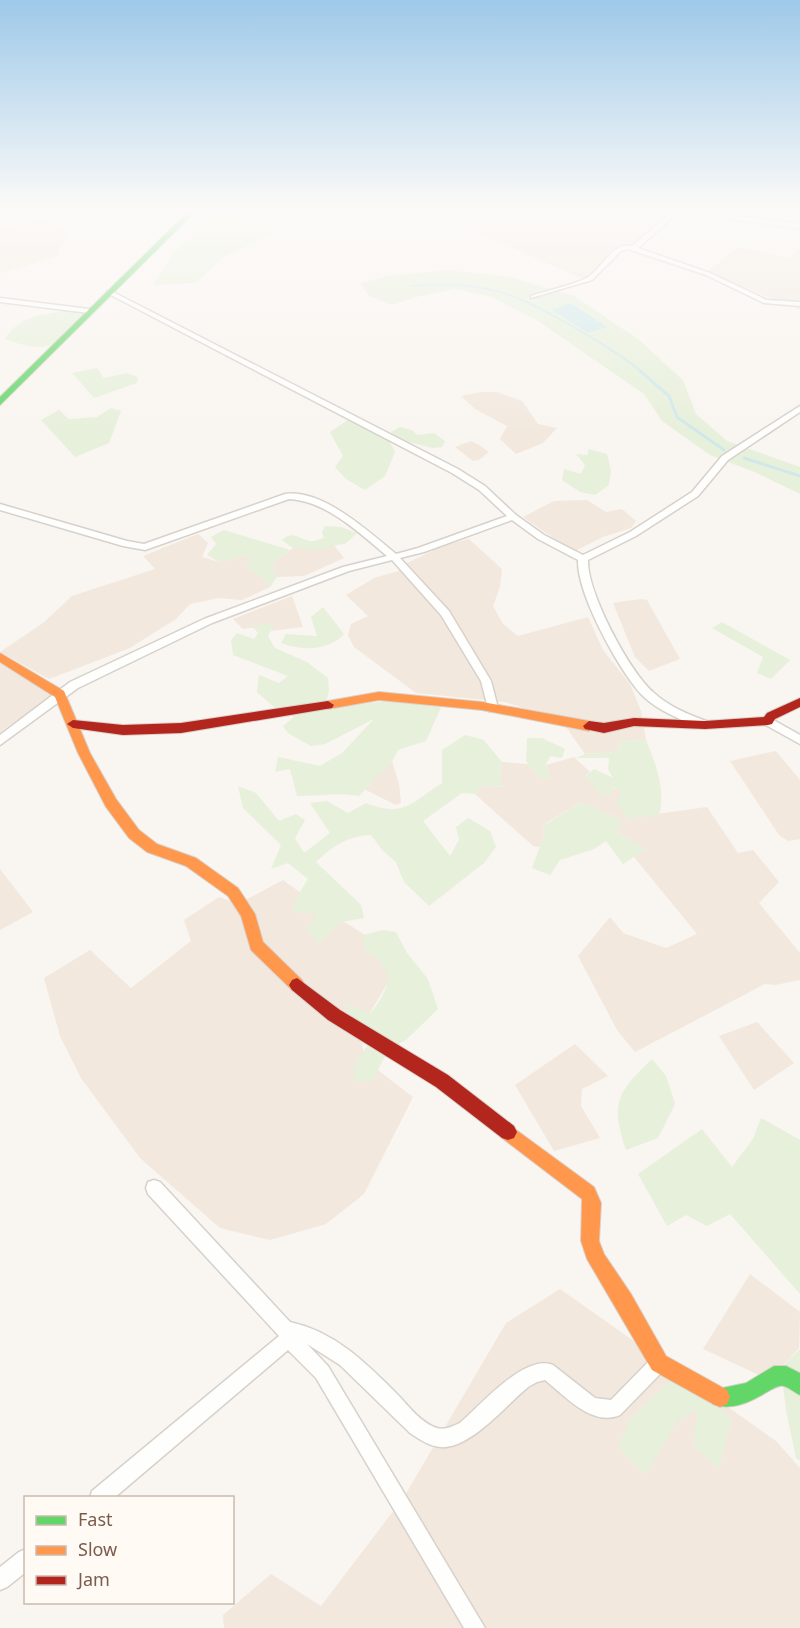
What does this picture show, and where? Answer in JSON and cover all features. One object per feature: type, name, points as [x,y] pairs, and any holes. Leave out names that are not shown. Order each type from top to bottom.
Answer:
[{"type":"street","points":[[0,402],[118,283]]},
{"type":"street","points":[[533,297],[581,283]]},
{"type":"street","points":[[727,283],[766,302],[800,304]]},
{"type":"street","points":[[109,292],[455,471],[482,488],[513,517],[541,537],[583,559]]},
{"type":"street","points":[[0,300],[89,311]]},
{"type":"street","points":[[705,725],[671,708],[644,690],[598,611],[585,582],[581,564],[583,559],[633,534],[695,494],[725,458],[800,408]]},
{"type":"street","points":[[0,507],[126,544],[145,547],[276,499],[304,497],[353,524],[393,556],[445,613],[486,681],[494,708]]},
{"type":"street","points":[[0,741],[60,694],[88,678],[208,621],[346,569],[420,550],[513,517]]},
{"type":"street","points":[[0,657],[60,694],[84,753],[111,803],[134,834],[152,848],[191,862],[233,892],[248,914],[256,945],[277,968],[334,1014],[442,1082],[565,1176],[582,1186],[592,1203],[590,1240],[596,1260],[624,1301],[659,1363],[716,1396],[731,1398],[766,1384],[774,1376],[786,1376],[800,1385]]},
{"type":"street","points":[[73,724],[123,730],[181,728],[274,715],[379,696],[494,708],[556,722],[603,728],[649,722],[705,725],[768,721],[800,740]]},
{"type":"street","points":[[768,721],[771,716],[800,702]]},
{"type":"street","points":[[154,1188],[285,1330],[309,1334],[331,1346],[360,1369],[416,1426],[437,1437],[446,1439],[471,1425],[520,1382],[540,1370],[548,1371],[591,1406],[614,1409],[659,1363]]},
{"type":"street","points":[[100,1496],[289,1338],[322,1372],[475,1628]]},
{"type":"street","points":[[0,1580],[24,1561]]},
{"type":"shaded area","points":[[734,283],[800,283],[800,310]]},
{"type":"shaded area","points":[[497,392],[522,401],[538,424],[557,428],[543,443],[516,454],[500,439],[507,426],[475,409],[461,396]]},
{"type":"shaded area","points":[[471,441],[489,452],[479,460],[473,461],[455,447]]},
{"type":"shaded area","points":[[587,500],[606,512],[622,509],[636,521],[631,528],[603,537],[573,552],[523,517],[554,501]]},
{"type":"shaded area","points":[[198,534],[208,543],[202,557],[219,562],[246,555],[250,559],[247,568],[262,577],[270,587],[242,600],[219,598],[190,604],[176,619],[130,648],[49,679],[0,652],[43,623],[72,596],[155,569],[143,556]]},
{"type":"shaded area","points":[[469,539],[502,569],[500,587],[493,606],[503,624],[518,636],[588,617],[603,650],[630,684],[641,711],[646,740],[621,741],[617,752],[585,754],[561,720],[505,702],[416,693],[354,647],[348,635],[351,624],[368,616],[346,595],[374,578],[402,570],[405,564],[443,546]]},
{"type":"shaded area","points":[[333,544],[344,558],[304,576],[277,577],[272,564],[293,548],[302,546],[314,550]]},
{"type":"shaded area","points":[[292,596],[303,627],[271,631],[273,625],[243,629],[233,619]]},
{"type":"shaded area","points":[[647,600],[680,659],[649,671],[635,657],[613,603]]},
{"type":"shaded area","points":[[0,663],[54,694],[0,732]]},
{"type":"shaded area","points":[[776,751],[800,780],[800,839],[788,841],[779,835],[730,761]]},
{"type":"shaded area","points":[[574,757],[590,772],[585,776],[621,791],[629,818],[707,807],[738,853],[753,850],[779,882],[759,903],[800,953],[800,980],[775,985],[765,984],[635,1052],[617,1030],[578,956],[610,917],[623,933],[666,948],[697,934],[634,857],[645,849],[617,833],[621,820],[581,802],[543,826],[544,835],[540,847],[533,846],[475,794],[484,785],[504,787],[500,781],[502,762],[528,764],[539,776],[550,779],[546,765]]},
{"type":"shaded area","points":[[392,761],[399,784],[401,803],[396,805],[364,789]]},
{"type":"shaded area","points":[[0,869],[33,912],[0,930]]},
{"type":"shaded area","points":[[283,880],[322,908],[402,958],[359,1032],[366,1061],[413,1097],[364,1194],[326,1224],[270,1240],[220,1228],[140,1158],[81,1078],[60,1036],[44,978],[90,950],[131,988],[191,941],[184,920],[219,897],[238,904]]},
{"type":"shaded area","points":[[757,1022],[794,1063],[754,1090],[719,1036]]},
{"type":"shaded area","points":[[575,1044],[608,1076],[582,1089],[581,1106],[600,1138],[554,1151],[515,1085]]},
{"type":"shaded area","points":[[750,1274],[800,1312],[799,1348],[781,1368],[759,1375],[703,1349]]},
{"type":"shaded area","points":[[560,1289],[776,1441],[800,1468],[800,1628],[224,1628],[223,1615],[271,1574],[321,1606],[404,1497],[506,1323]]},
{"type":"green space","points":[[154,283],[195,283],[195,283],[153,285]]},
{"type":"green space","points":[[360,283],[530,283],[574,296],[638,339],[683,380],[696,414],[727,441],[800,467],[800,494],[757,473],[710,455],[662,421],[644,394],[535,319],[489,296],[456,289],[420,296],[391,305],[369,296]]},
{"type":"green space","points":[[75,309],[87,315],[69,335],[51,345],[31,346],[5,339],[11,330],[35,316]]},
{"type":"green space","points":[[97,368],[104,378],[126,373],[138,377],[137,383],[94,398],[72,373]]},
{"type":"green space","points":[[111,408],[121,411],[109,443],[75,457],[41,420],[59,410],[69,419],[97,417]]},
{"type":"green space","points":[[349,419],[387,437],[395,452],[385,476],[365,490],[346,479],[335,467],[343,456],[330,432]]},
{"type":"green space","points":[[400,427],[412,430],[417,435],[434,433],[445,441],[442,447],[432,448],[393,438],[391,432]]},
{"type":"green space","points":[[588,449],[607,454],[611,471],[609,485],[595,495],[580,492],[562,480],[564,469],[581,474],[585,465],[576,454],[588,455]]},
{"type":"green space","points":[[325,526],[341,527],[357,533],[345,544],[317,550],[293,548],[282,540],[292,535],[315,541],[324,538],[322,532]]},
{"type":"green space","points":[[224,530],[290,550],[272,564],[277,577],[270,587],[262,577],[247,568],[250,559],[246,555],[219,562],[207,555],[216,544],[211,537]]},
{"type":"green space","points":[[323,607],[344,634],[338,640],[314,648],[281,643],[286,634],[317,636],[311,617]]},
{"type":"green space","points":[[722,622],[790,660],[771,679],[757,673],[763,657],[712,628]]},
{"type":"green space","points":[[265,623],[274,625],[268,636],[275,648],[307,662],[328,678],[329,691],[325,708],[407,699],[442,705],[426,741],[398,750],[392,761],[359,796],[336,794],[297,796],[290,769],[275,772],[278,757],[320,766],[342,753],[374,719],[325,744],[311,746],[288,733],[283,726],[294,717],[275,708],[257,692],[259,675],[279,683],[288,676],[233,655],[231,640],[237,633],[254,639],[258,633],[253,627]]},
{"type":"green space","points":[[465,735],[484,740],[502,762],[500,781],[504,787],[484,785],[475,794],[462,793],[423,821],[450,856],[459,840],[456,827],[468,818],[490,831],[496,847],[484,863],[429,906],[404,882],[396,862],[383,851],[371,835],[355,837],[341,843],[316,862],[361,905],[364,918],[341,922],[319,944],[307,929],[317,914],[291,912],[308,879],[288,863],[271,869],[281,845],[243,808],[238,786],[256,793],[279,821],[296,814],[305,820],[295,838],[304,853],[330,833],[310,803],[327,801],[348,813],[366,803],[390,809],[407,806],[442,783],[442,750]]},
{"type":"green space","points":[[527,738],[542,738],[565,749],[562,758],[550,756],[546,765],[550,780],[539,777],[526,761]]},
{"type":"green space","points":[[646,740],[661,787],[661,806],[659,815],[629,819],[617,803],[621,791],[613,787],[611,795],[600,795],[585,777],[594,769],[613,778],[608,769],[609,758],[576,758],[585,754],[617,752],[621,741]]},
{"type":"green space","points":[[581,802],[621,820],[617,833],[646,849],[623,864],[606,841],[594,849],[560,860],[550,875],[532,868],[544,836],[543,826]]},
{"type":"green space","points":[[383,930],[396,932],[407,953],[428,979],[438,1009],[406,1040],[389,1049],[372,1081],[354,1081],[354,1064],[368,1045],[347,1027],[348,1009],[343,1001],[370,1014],[383,995],[387,979],[386,971],[374,956],[363,948],[363,935]]},
{"type":"green space","points":[[652,1059],[666,1076],[675,1104],[658,1138],[626,1150],[618,1121],[620,1100],[631,1081]]},
{"type":"green space","points":[[761,1118],[800,1140],[800,1294],[730,1214],[707,1226],[686,1215],[667,1226],[638,1174],[702,1129],[732,1167],[753,1139]]},
{"type":"green space","points":[[800,1349],[800,1461],[796,1458],[786,1410],[781,1368]]},
{"type":"green space","points":[[683,1369],[732,1419],[719,1468],[694,1447],[697,1410],[678,1420],[645,1475],[618,1446],[631,1418]]},
{"type":"water","points":[[572,304],[607,327],[588,333],[552,310]]},
{"type":"waterway","points":[[411,286],[459,285],[498,291],[555,317],[618,354],[642,372]]},
{"type":"waterway","points":[[640,371],[669,396],[677,417],[724,450]]},
{"type":"waterway","points":[[744,458],[800,476]]},
{"type":"traffic: fast","points":[[0,402],[120,283]]},
{"type":"traffic: fast","points":[[720,1397],[749,1392],[774,1376],[786,1376],[800,1385]]},
{"type":"traffic: slow","points":[[0,657],[60,694],[84,753],[111,803],[134,834],[152,848],[191,862],[233,892],[248,914],[256,945],[297,985]]},
{"type":"traffic: slow","points":[[328,705],[379,696],[482,706],[589,726]]},
{"type":"traffic: slow","points":[[508,1132],[588,1193],[592,1203],[590,1241],[596,1259],[624,1301],[659,1363],[720,1397]]},
{"type":"traffic: jam","points":[[589,726],[604,728],[634,722],[705,725],[768,721],[771,716],[800,702]]},
{"type":"traffic: jam","points":[[73,724],[123,730],[181,728],[328,705]]},
{"type":"traffic: jam","points":[[297,985],[334,1015],[442,1081],[508,1132]]}]
